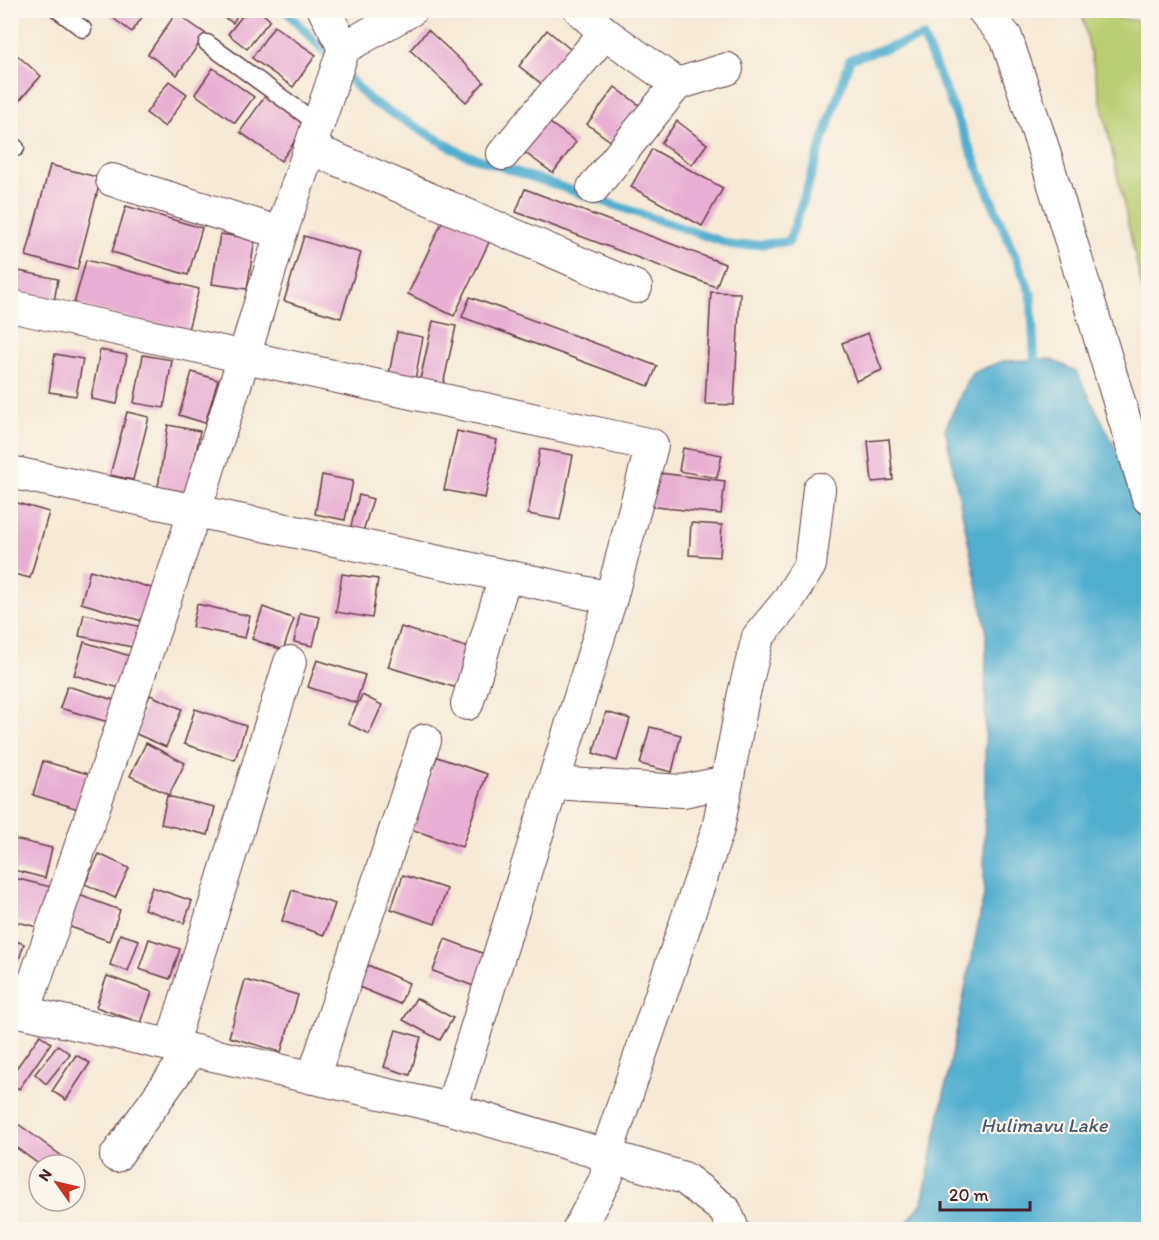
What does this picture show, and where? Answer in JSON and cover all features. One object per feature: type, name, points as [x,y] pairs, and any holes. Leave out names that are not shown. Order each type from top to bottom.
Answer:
[{"type":"street","points":[[324,10],[344,50]]},
{"type":"street","points":[[411,10],[344,50],[280,232],[244,357],[195,511],[17,1011],[451,1109],[684,1178],[725,1210],[732,1227],[731,1230]]},
{"type":"street","points":[[580,10],[605,33],[677,84]]},
{"type":"street","points":[[983,10],[1006,37],[1042,145],[1149,498]]},
{"type":"street","points":[[503,154],[605,33]]},
{"type":"street","points":[[593,188],[677,84],[727,69]]},
{"type":"street","points":[[314,136],[636,287]]},
{"type":"street","points":[[112,180],[280,232]]},
{"type":"street","points":[[10,306],[652,445],[611,598],[451,1109]]},
{"type":"street","points":[[10,472],[611,598]]},
{"type":"street","points":[[578,1230],[607,1176],[606,1155],[718,829],[744,693],[759,637],[787,602],[810,565],[819,489]]},
{"type":"street","points":[[468,704],[506,576]]},
{"type":"street","points":[[116,1156],[181,1048],[290,662]]},
{"type":"street","points":[[313,1078],[425,740]]},
{"type":"street","points":[[553,783],[683,791],[727,782]]},
{"type":"lane","points":[[58,10],[83,29]]},
{"type":"lane","points":[[207,43],[314,136]]},
{"type":"green space","points":[[1082,14],[1148,22],[1148,315]]},
{"type":"water","name":"Hulimavu Lake","points":[[1050,359],[1076,371],[1126,468],[1148,561],[1148,1229],[901,1230],[922,1203],[984,895],[986,628],[945,429],[972,373],[1002,361]]},
{"type":"building","points":[[107,10],[147,10],[132,32],[106,13]]},
{"type":"building","points":[[212,10],[240,10],[233,23]]},
{"type":"building","points":[[247,10],[259,10],[270,20],[247,49],[228,34]]},
{"type":"building","points":[[176,13],[206,34],[177,75],[148,54]]},
{"type":"building","points":[[274,26],[316,55],[293,87],[252,58]]},
{"type":"building","points":[[428,30],[484,82],[466,102],[410,50]]},
{"type":"building","points":[[547,30],[581,58],[553,93],[519,66]]},
{"type":"building","points":[[10,49],[41,76],[10,111]]},
{"type":"building","points":[[213,68],[254,97],[235,123],[195,94]]},
{"type":"building","points":[[169,81],[187,94],[165,127],[146,113]]},
{"type":"building","points":[[615,87],[643,108],[616,145],[587,124]]},
{"type":"building","points":[[266,95],[307,124],[281,161],[240,132]]},
{"type":"building","points":[[543,118],[576,142],[553,173],[520,149]]},
{"type":"building","points":[[677,121],[707,144],[692,165],[661,143]]},
{"type":"building","points":[[652,149],[723,188],[702,226],[631,187]]},
{"type":"building","points":[[50,165],[101,178],[77,270],[26,256]]},
{"type":"building","points":[[525,189],[725,264],[716,287],[516,212]]},
{"type":"building","points":[[126,206],[202,228],[188,275],[112,252]]},
{"type":"building","points":[[445,216],[491,238],[454,316],[408,294]]},
{"type":"building","points":[[220,234],[255,239],[247,289],[212,284]]},
{"type":"building","points":[[304,236],[361,253],[341,318],[284,301]]},
{"type":"building","points":[[86,260],[199,289],[187,333],[74,304]]},
{"type":"building","points":[[14,270],[58,279],[53,307],[10,298]]},
{"type":"building","points":[[711,292],[740,293],[734,405],[705,404]]},
{"type":"building","points":[[470,297],[657,366],[649,386],[462,317]]},
{"type":"building","points":[[433,321],[456,326],[443,385],[420,380]]},
{"type":"building","points":[[397,332],[423,337],[414,385],[388,380]]},
{"type":"building","points":[[868,333],[882,370],[856,381],[842,343]]},
{"type":"building","points":[[100,350],[127,355],[117,404],[91,399]]},
{"type":"building","points":[[55,354],[83,359],[76,396],[49,392]]},
{"type":"building","points":[[143,355],[172,360],[164,408],[134,403]]},
{"type":"building","points":[[192,372],[218,380],[205,423],[179,415]]},
{"type":"building","points":[[127,412],[149,417],[133,480],[110,475]]},
{"type":"building","points":[[168,425],[200,431],[189,493],[158,487]]},
{"type":"building","points":[[457,431],[497,440],[485,498],[444,490]]},
{"type":"building","points":[[889,439],[893,480],[872,482],[868,441]]},
{"type":"building","points":[[683,448],[722,455],[717,478],[679,471]]},
{"type":"building","points":[[540,449],[573,455],[560,520],[528,514]]},
{"type":"building","points":[[651,472],[725,481],[721,514],[647,506]]},
{"type":"building","points":[[322,475],[353,481],[345,520],[315,514]]},
{"type":"building","points":[[359,495],[373,499],[361,538],[349,534]]},
{"type":"building","points":[[10,501],[49,512],[30,578],[10,573]]},
{"type":"building","points":[[691,523],[722,525],[720,557],[689,555]]},
{"type":"building","points":[[90,570],[152,588],[142,621],[81,603]]},
{"type":"building","points":[[342,574],[378,579],[372,618],[336,612]]},
{"type":"building","points":[[197,604],[250,616],[245,638],[192,627]]},
{"type":"building","points":[[263,607],[294,619],[283,650],[252,639]]},
{"type":"building","points":[[300,613],[320,617],[313,646],[294,642]]},
{"type":"building","points":[[84,614],[142,627],[137,648],[79,636]]},
{"type":"building","points":[[401,627],[479,651],[467,691],[388,667]]},
{"type":"building","points":[[84,642],[140,659],[130,691],[74,675]]},
{"type":"building","points":[[317,660],[365,675],[356,703],[308,687]]},
{"type":"building","points":[[67,686],[121,702],[115,724],[60,708]]},
{"type":"building","points":[[150,695],[182,709],[166,747],[134,733]]},
{"type":"building","points":[[362,695],[382,705],[369,734],[348,724]]},
{"type":"building","points":[[195,709],[246,726],[235,760],[184,744]]},
{"type":"building","points":[[606,712],[630,719],[617,761],[593,753]]},
{"type":"building","points":[[650,727],[681,735],[672,772],[640,764]]},
{"type":"building","points":[[146,743],[185,763],[169,795],[130,776]]},
{"type":"building","points":[[437,757],[487,774],[462,847],[411,829]]},
{"type":"building","points":[[43,761],[95,776],[85,811],[33,795]]},
{"type":"building","points":[[167,796],[215,807],[208,835],[161,824]]},
{"type":"building","points":[[10,838],[52,848],[45,878],[10,869]]},
{"type":"building","points":[[99,854],[129,868],[115,898],[85,884]]},
{"type":"building","points":[[403,875],[447,889],[435,924],[391,909]]},
{"type":"building","points":[[10,877],[51,887],[41,928],[10,920]]},
{"type":"building","points":[[152,887],[192,901],[184,923],[144,909]]},
{"type":"building","points":[[292,890],[335,904],[324,935],[282,921]]},
{"type":"building","points":[[76,894],[120,910],[109,941],[65,925]]},
{"type":"building","points":[[120,934],[139,940],[128,971],[110,965]]},
{"type":"building","points":[[10,939],[24,944],[11,985],[10,985]]},
{"type":"building","points":[[149,939],[180,949],[170,979],[139,969]]},
{"type":"building","points":[[445,939],[490,956],[479,988],[433,971]]},
{"type":"building","points":[[363,963],[409,983],[400,1004],[354,985]]},
{"type":"building","points":[[107,976],[152,992],[141,1023],[96,1007]]},
{"type":"building","points":[[245,980],[298,995],[281,1052],[229,1037]]},
{"type":"building","points":[[416,998],[453,1018],[440,1040],[403,1020]]},
{"type":"building","points":[[396,1030],[421,1037],[410,1075],[384,1067]]},
{"type":"building","points":[[40,1035],[51,1043],[19,1089],[10,1083],[10,1077]]},
{"type":"building","points":[[58,1045],[70,1054],[46,1084],[35,1074]]},
{"type":"building","points":[[76,1055],[90,1063],[66,1100],[52,1091]]},
{"type":"building","points":[[10,1118],[58,1153],[27,1153],[27,1155],[10,1143]]},
{"type":"waterway","points":[[285,10],[334,62]]},
{"type":"waterway","points":[[343,72],[371,101],[461,153],[735,246],[789,242],[850,59],[923,37],[1031,294],[1035,370]]}]
